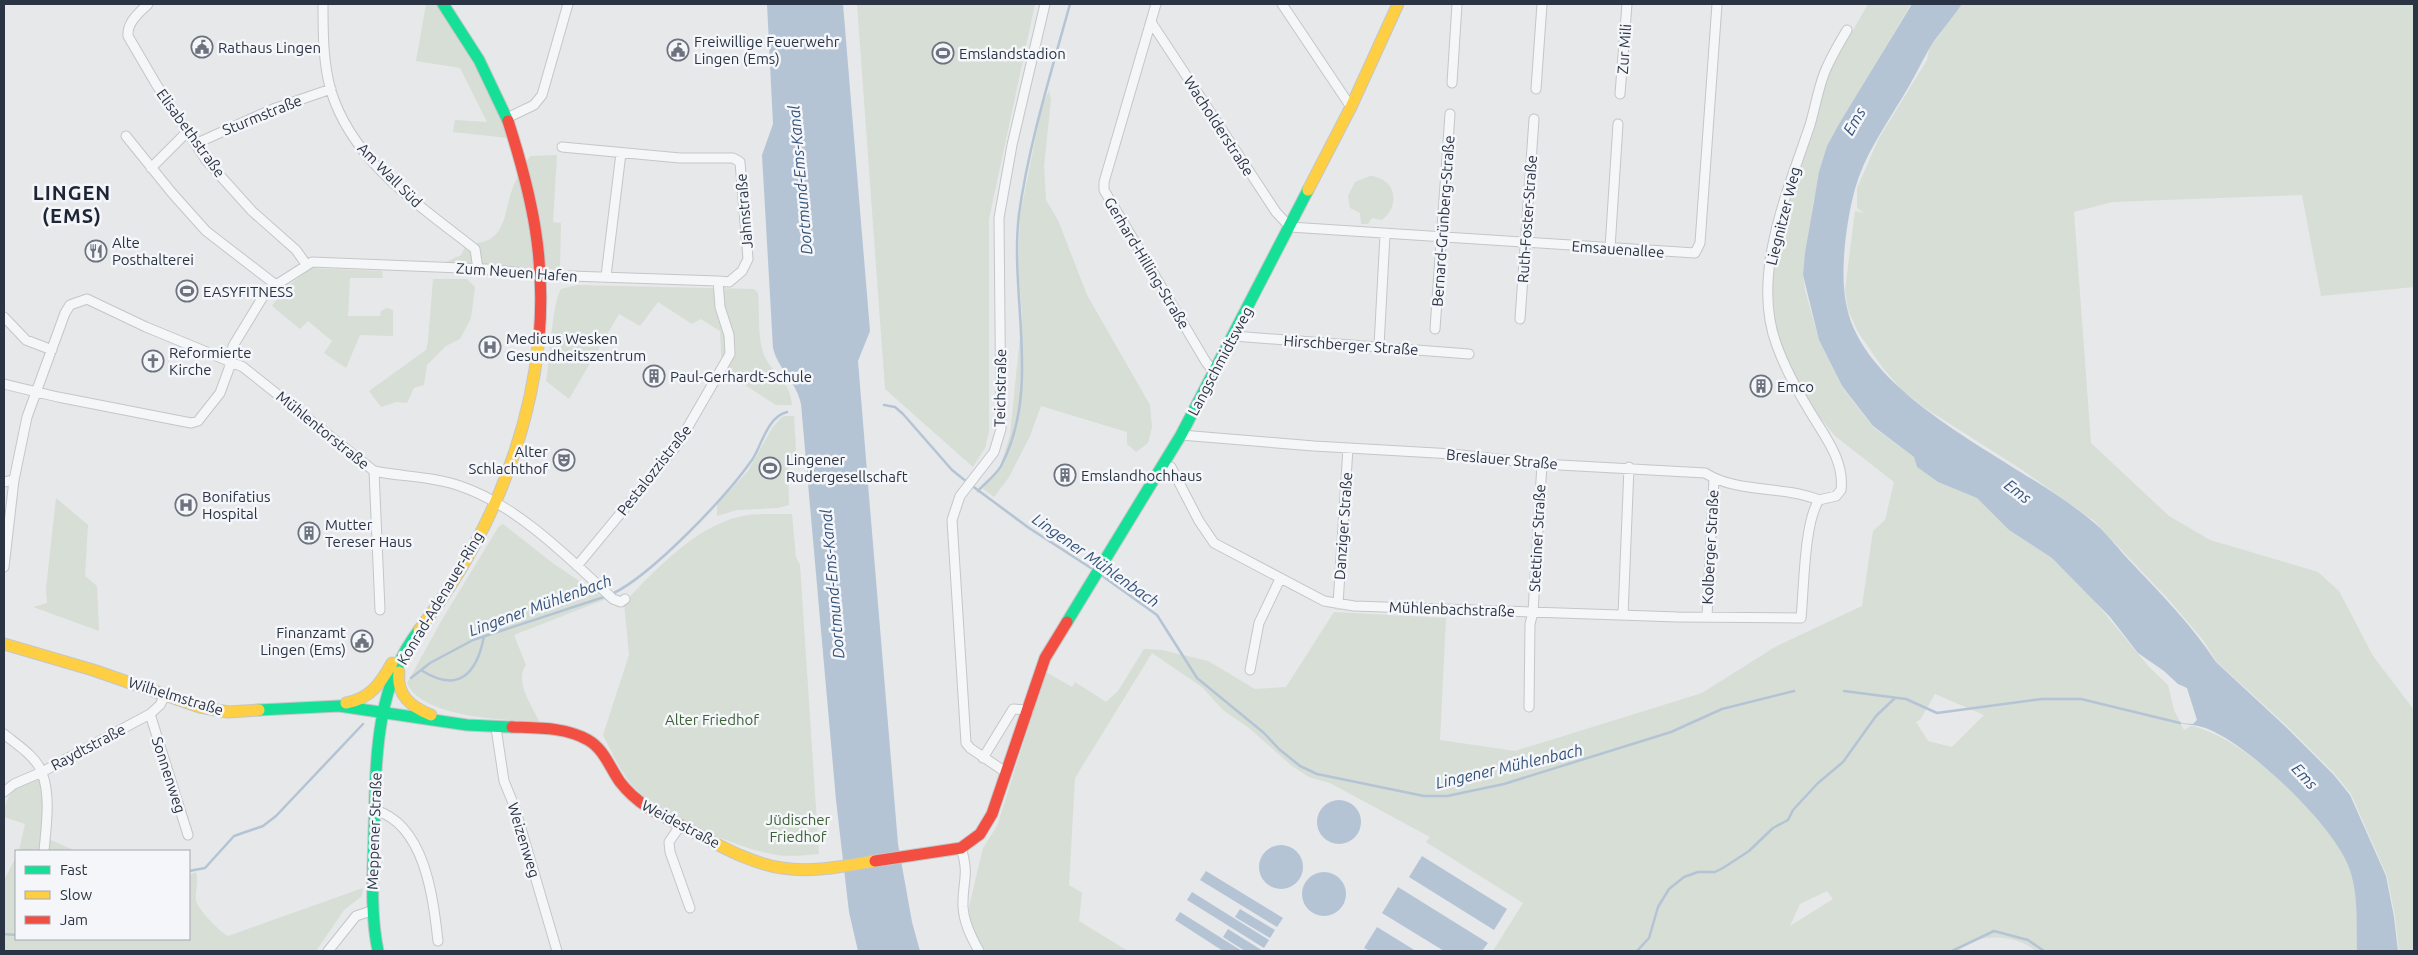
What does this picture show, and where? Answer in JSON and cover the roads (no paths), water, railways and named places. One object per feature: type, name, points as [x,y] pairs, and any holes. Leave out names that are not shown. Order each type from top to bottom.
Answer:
[{"type":"street","name":"Elisabethstraße","points":[[148,4],[133,20],[128,30],[128,36],[156,84],[195,144],[252,211],[296,250],[306,264]]},
{"type":"street","name":"Am Wall Süd","points":[[323,4],[322,34],[331,89],[339,112],[365,156],[423,208],[474,249],[478,269]]},
{"type":"street","name":"Konrad-Adenauer-Ring","points":[[384,711],[405,651],[441,600],[495,503],[521,436],[539,350],[542,309],[541,275],[530,192],[519,144],[509,116],[487,70],[461,27],[443,4]]},
{"type":"street","points":[[509,116],[534,105],[542,95],[568,4]]},
{"type":"street","name":"Teichstraße","points":[[1007,773],[983,758],[966,743],[952,536],[955,506],[960,496],[994,452],[1001,429],[999,218],[1012,146],[1045,4]]},
{"type":"street","name":"Gerhard-Hilling-Straße","points":[[1156,4],[1104,182],[1104,190],[1206,362],[1214,372]]},
{"type":"street","points":[[1282,4],[1351,107]]},
{"type":"street","name":"Langschmidtsweg","points":[[919,856],[961,848],[973,842],[983,831],[992,814],[1007,773],[1045,658],[1181,435],[1351,107],[1398,4]]},
{"type":"street","points":[[1452,83],[1457,4]]},
{"type":"street","points":[[1536,89],[1542,4]]},
{"type":"street","name":"Zur Mili","points":[[1620,94],[1627,4]]},
{"type":"street","name":"Emsauenallee","points":[[1290,227],[1385,235],[1526,241],[1695,253],[1700,248],[1717,4]]},
{"type":"street","name":"Wacholderstraße","points":[[1151,22],[1276,212],[1290,227]]},
{"type":"street","name":"Liegnitzer Weg","points":[[1819,500],[1836,496],[1841,490],[1840,470],[1831,445],[1788,372],[1776,344],[1770,314],[1768,279],[1787,189],[1810,123],[1824,73],[1847,30]]},
{"type":"street","name":"Sturmstraße","points":[[195,144],[265,112],[331,89]]},
{"type":"street","name":"Bernard-Grünberg-Straße","points":[[1435,329],[1450,114]]},
{"type":"street","name":"Ruth-Foster-Straße","points":[[1520,319],[1534,119]]},
{"type":"street","points":[[1610,248],[1618,124]]},
{"type":"street","points":[[151,168],[188,131]]},
{"type":"street","points":[[126,136],[151,168],[206,230],[276,285]]},
{"type":"street","name":"Jahnstraße","points":[[562,148],[680,158],[733,158],[740,162],[748,259],[742,271],[729,282]]},
{"type":"street","points":[[606,276],[621,153]]},
{"type":"street","points":[[1379,346],[1385,235]]},
{"type":"street","name":"Zum Neuen Hafen","points":[[306,264],[325,262],[478,269],[541,275],[729,282]]},
{"type":"street","points":[[4,384],[99,406],[191,423],[198,422],[220,393],[231,363],[233,346],[264,295],[306,264]]},
{"type":"street","name":"Pestalozzistraße","points":[[576,566],[678,444],[730,354],[729,335],[720,307],[718,282]]},
{"type":"street","name":"Mühlentorstraße","points":[[52,350],[70,305],[87,299],[146,327],[243,367],[284,398],[374,470],[380,610]]},
{"type":"street","points":[[4,317],[26,340],[52,350],[38,392],[27,417],[14,480],[4,567]]},
{"type":"street","name":"Hirschberger Straße","points":[[1234,336],[1470,354]]},
{"type":"street","name":"Breslauer Straße","points":[[1181,435],[1453,454],[1542,464],[1705,473],[1728,485],[1805,494],[1819,500]]},
{"type":"street","name":"Danziger Straße","points":[[1338,604],[1348,448]]},
{"type":"street","name":"Stettiner Straße","points":[[1529,707],[1530,624],[1533,612],[1542,464]]},
{"type":"street","name":"Mühlenbachstraße","points":[[1163,465],[1171,467],[1199,521],[1214,543],[1324,601],[1338,604],[1623,615],[1801,618],[1810,525],[1813,508],[1819,500]]},
{"type":"street","points":[[1623,615],[1628,468]]},
{"type":"street","points":[[374,470],[444,481],[477,492],[531,527],[613,599],[620,602],[625,599]]},
{"type":"street","name":"Kolberger Straße","points":[[1707,616],[1714,479]]},
{"type":"street","points":[[4,482],[14,480]]},
{"type":"street","points":[[1250,670],[1259,623],[1280,579]]},
{"type":"street","points":[[319,706],[352,702],[371,694],[382,683],[397,656],[413,638]]},
{"type":"street","name":"Wilhelmstraße","points":[[4,644],[93,670],[200,707],[230,712],[319,706],[358,707],[384,711]]},
{"type":"street","points":[[405,651],[398,684],[409,704],[431,714],[467,725]]},
{"type":"street","points":[[4,656],[14,652],[31,652]]},
{"type":"street","name":"Raydtstraße","points":[[4,792],[14,784],[42,772],[150,714],[160,705],[165,695]]},
{"type":"street","points":[[983,758],[1013,709],[1029,710]]},
{"type":"street","name":"Weidestraße","points":[[384,711],[467,725],[496,728],[552,729],[582,736],[600,750],[621,783],[636,801],[655,814],[741,855],[774,866],[794,870],[827,868],[919,856]]},
{"type":"street","name":"Meppener Straße","points":[[378,951],[371,911],[377,759],[384,711]]},
{"type":"street","name":"Sonnenweg","points":[[150,714],[188,835]]},
{"type":"street","name":"Weizenweg","points":[[496,728],[504,781],[514,808],[557,951]]},
{"type":"street","points":[[4,734],[31,758],[42,772],[46,795],[44,850]]},
{"type":"street","points":[[375,810],[395,819],[419,853],[432,894],[438,941]]},
{"type":"street","points":[[680,826],[670,842],[670,852],[690,908]]},
{"type":"street","points":[[961,848],[967,870],[963,906],[966,923],[979,951]]},
{"type":"street","points":[[328,951],[356,916],[371,911]]},
{"type":"water","name":"Dortmund-Ems-Kanal","points":[[767,4],[843,4],[870,331],[858,361],[898,844],[912,922],[920,951],[858,951],[849,912],[836,800],[801,404],[795,388],[775,355],[773,348],[762,155],[773,124]]},
{"type":"water","name":"Ems","points":[[1912,4],[1962,4],[1929,49],[1882,130],[1869,153],[1855,189],[1846,232],[1844,280],[1847,308],[1861,342],[1884,373],[1915,401],[1951,428],[2062,499],[2097,525],[2174,608],[2216,662],[2333,774],[2350,795],[2386,876],[2398,951],[2357,951],[2357,919],[2352,875],[2339,848],[2325,828],[2307,808],[2266,768],[2225,738],[2205,728],[2178,723],[2193,724],[2197,720],[2187,688],[2178,684],[2164,671],[2138,653],[2110,617],[2052,558],[2009,530],[1977,498],[1938,482],[1917,467],[1914,457],[1873,426],[1842,386],[1819,340],[1803,275],[1819,172],[1827,146],[1839,124]]},
{"type":"water","points":[[1343,800],[1355,806],[1360,813],[1360,831],[1355,838],[1348,843],[1335,844],[1327,841],[1320,834],[1317,818],[1320,810],[1327,803]]},
{"type":"water","points":[[1285,845],[1297,851],[1302,858],[1302,876],[1297,883],[1290,888],[1277,889],[1269,886],[1262,879],[1259,863],[1262,855],[1269,848]]},
{"type":"water","points":[[1422,856],[1507,909],[1494,930],[1409,877]]},
{"type":"water","points":[[1206,871],[1283,918],[1277,927],[1200,880]]},
{"type":"water","points":[[1328,872],[1340,878],[1345,885],[1345,903],[1340,910],[1333,915],[1320,916],[1312,913],[1305,906],[1302,890],[1305,882],[1312,875]]},
{"type":"water","points":[[1398,887],[1488,943],[1482,951],[1444,951],[1382,913]]},
{"type":"water","points":[[1192,892],[1269,940],[1264,948],[1187,900]]},
{"type":"water","points":[[1240,909],[1275,930],[1270,938],[1235,917]]},
{"type":"water","points":[[1180,912],[1242,951],[1223,951],[1175,920]]},
{"type":"water","points":[[1377,927],[1416,951],[1370,951],[1364,948]]},
{"type":"water","points":[[1228,929],[1263,951],[1245,951],[1223,937]]},
{"type":"waterway","points":[[978,491],[1001,466],[1013,436],[1020,405],[1022,342],[1017,245],[1019,214],[1035,135],[1070,4]]},
{"type":"waterway","name":"Lingener Mühlenbach","points":[[884,405],[895,407],[903,414],[952,470],[967,482]]},
{"type":"waterway","name":"Lingener Mühlenbach","points":[[612,594],[647,570],[707,514],[752,460],[770,425],[780,415],[787,412]]},
{"type":"waterway","name":"Lingener Mühlenbach","points":[[971,485],[1029,528],[1094,570]]},
{"type":"waterway","name":"Lingener Mühlenbach","points":[[1101,575],[1157,615],[1197,678],[1264,733],[1279,749],[1300,766],[1317,774],[1424,796],[1447,796],[1504,784],[1671,732],[1722,709],[1794,691]]},
{"type":"waterway","name":"Lingener Mühlenbach","points":[[411,678],[430,663],[473,640],[607,596]]},
{"type":"waterway","points":[[421,670],[445,680],[455,680],[464,676],[471,670],[476,661],[484,636]]},
{"type":"waterway","name":"Lingener Mühlenbach","points":[[1844,691],[1906,699],[1937,713],[2042,699],[2081,699],[2180,723]]},
{"type":"waterway","points":[[1637,951],[1649,938],[1658,907],[1669,889],[1684,877],[1698,872],[1715,872],[1723,868],[1749,851],[1773,828],[1788,820],[1793,810],[1818,783],[1843,762],[1876,716],[1895,698]]},
{"type":"waterway","name":"Lingener Mühlenbach","points":[[190,871],[205,868],[234,836],[263,826],[276,816],[363,724]]},
{"type":"waterway","points":[[1952,951],[1994,931],[2028,940],[2044,951]]},
{"type":"waterway","name":"Lingener Mühlenbach","points":[[4,934],[15,935]]},
{"type":"place","name":"Rathaus Lingen","points":[[202,47]]},
{"type":"place","name":"Freiwillige Feuerwehr Lingen (Ems)","points":[[678,50]]},
{"type":"place","name":"Emslandstadion","points":[[943,53]]},
{"type":"place","name":"Alte Posthalterei","points":[[96,251]]},
{"type":"place","name":"EASYFITNESS","points":[[187,291]]},
{"type":"place","name":"Medicus Wesken Gesundheitszentrum","points":[[490,347]]},
{"type":"place","name":"Reformierte Kirche","points":[[153,361]]},
{"type":"place","name":"Paul-Gerhardt-Schule","points":[[654,376]]},
{"type":"place","name":"Emco","points":[[1761,386]]},
{"type":"place","name":"Alter Schlachthof","points":[[564,460]]},
{"type":"place","name":"Lingener Rudergesellschaft","points":[[770,468]]},
{"type":"place","name":"Emslandhochhaus","points":[[1065,475]]},
{"type":"place","name":"Bonifatius Hospital","points":[[186,505]]},
{"type":"place","name":"Mutter Tereser Haus","points":[[309,533]]},
{"type":"place","name":"Finanzamt Lingen (Ems)","points":[[362,641]]},
{"type":"district","name":"LINGEN (EMS)","points":[[72,204]]},
{"type":"park label","name":"Alter Friedhof","points":[[712,719]]},
{"type":"park label","name":"Jüdischer Friedhof","points":[[798,828]]}]
